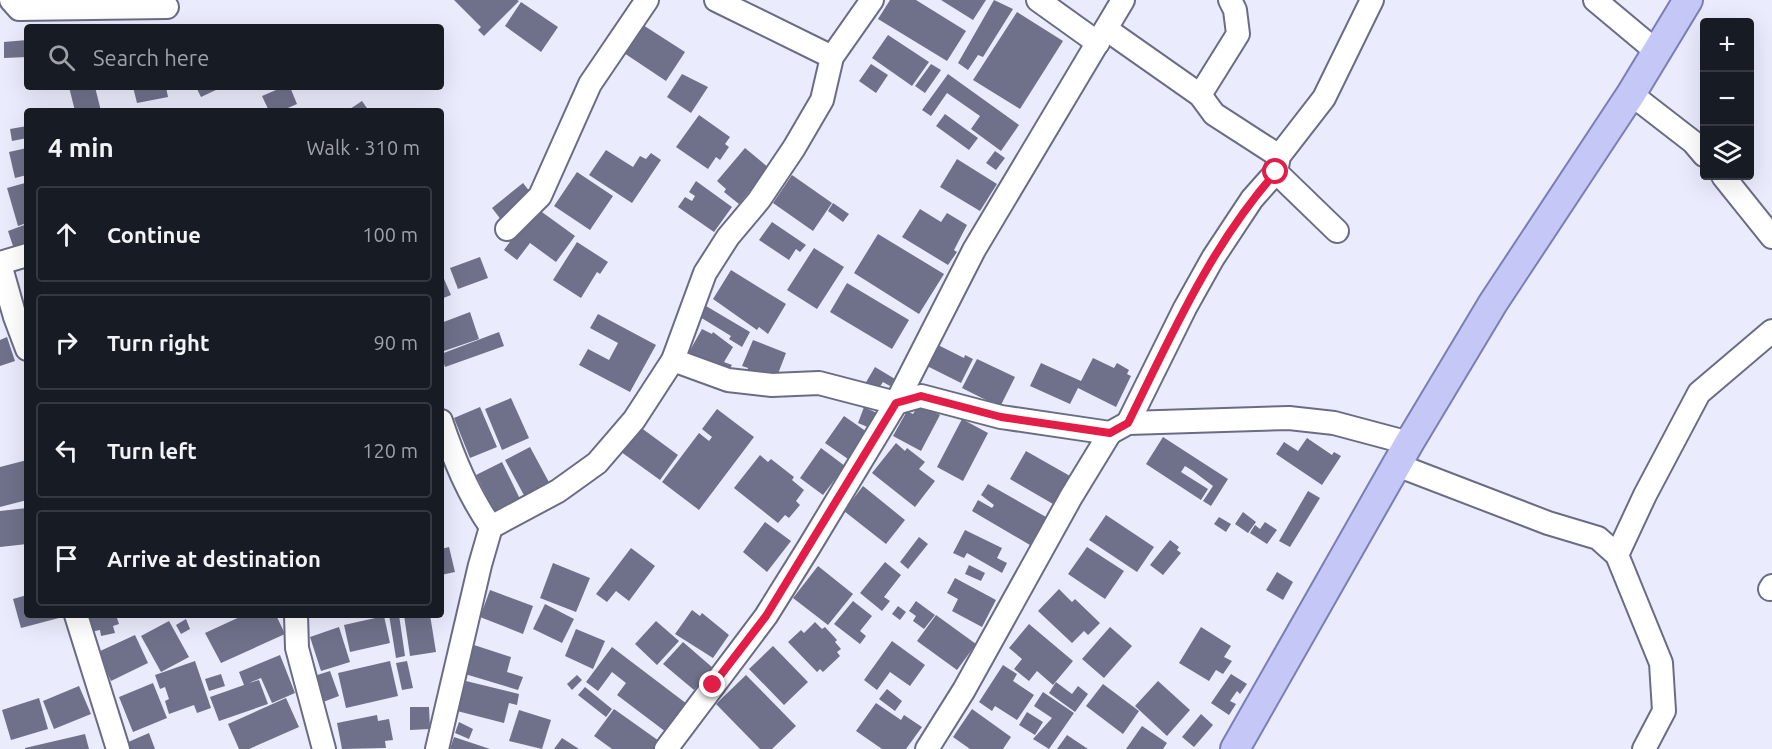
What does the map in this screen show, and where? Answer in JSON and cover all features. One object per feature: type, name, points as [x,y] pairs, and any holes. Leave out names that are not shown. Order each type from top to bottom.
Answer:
[{"type":"main road","points":[[1234,749],[1403,454],[1493,303],[1630,94],[1688,0]]},
{"type":"street","points":[[11,0],[19,9],[167,7]]},
{"type":"street","points":[[507,229],[540,196],[590,84],[647,0]]},
{"type":"street","points":[[716,0],[832,57]]},
{"type":"street","points":[[437,749],[475,585],[491,527],[558,491],[597,463],[634,420],[673,360],[705,273],[728,237],[759,200],[800,139],[822,100],[832,57],[872,0]]},
{"type":"street","points":[[1038,0],[1200,95],[1214,114],[1277,164],[1337,231]]},
{"type":"street","points":[[666,749],[766,616],[896,403],[974,250],[1123,0]]},
{"type":"street","points":[[1200,95],[1238,34],[1235,10],[1230,0]]},
{"type":"street","points":[[927,749],[964,690],[1076,488],[1119,428],[1213,258],[1324,99],[1372,0]]},
{"type":"street","points":[[1594,0],[1656,51]]},
{"type":"street","points":[[1630,94],[1693,142],[1700,150]]},
{"type":"street","points":[[1726,180],[1772,237]]},
{"type":"street","points":[[24,256],[0,264],[24,341]]},
{"type":"street","points":[[1617,555],[1645,495],[1699,393],[1772,331]]},
{"type":"street","points":[[673,360],[728,380],[772,385],[819,383],[858,391],[896,403],[921,396],[1001,417],[1119,428],[1289,418],[1334,423],[1598,538],[1617,555],[1661,663],[1664,711],[1644,749]]},
{"type":"street","points":[[444,430],[454,460],[474,502],[491,527]]},
{"type":"street","points":[[77,618],[118,749]]},
{"type":"street","points":[[296,618],[297,648],[324,749]]},
{"type":"building","points":[[454,0],[519,1],[484,36],[478,30],[481,27]]},
{"type":"building","points":[[890,0],[916,0],[966,31],[947,61],[878,19]]},
{"type":"building","points":[[941,0],[986,0],[973,20]]},
{"type":"building","points":[[994,0],[1013,9],[983,57],[978,55],[968,70],[958,63]]},
{"type":"building","points":[[521,2],[558,27],[541,52],[505,26]]},
{"type":"building","points":[[1017,12],[1063,41],[1020,109],[973,80]]},
{"type":"building","points":[[643,25],[685,52],[666,81],[624,53]]},
{"type":"building","points":[[888,35],[929,62],[912,86],[872,58]]},
{"type":"building","points":[[24,40],[24,57],[4,58],[4,42]]},
{"type":"building","points":[[871,64],[888,75],[876,93],[859,81]]},
{"type":"building","points":[[931,64],[941,70],[925,93],[915,86]]},
{"type":"building","points":[[682,74],[708,87],[691,113],[667,97]]},
{"type":"building","points":[[948,74],[1019,125],[1001,151],[971,129],[980,116],[947,93],[931,116],[922,110]]},
{"type":"building","points":[[70,90],[96,90],[100,108],[74,108]]},
{"type":"building","points":[[134,90],[167,90],[168,97],[137,103]]},
{"type":"building","points":[[198,90],[216,90],[201,97]]},
{"type":"building","points":[[276,90],[291,90],[297,104],[288,108],[268,108],[262,96]]},
{"type":"building","points":[[362,101],[367,108],[352,108]]},
{"type":"building","points":[[945,114],[978,138],[969,150],[936,126]]},
{"type":"building","points":[[699,115],[730,137],[725,144],[729,147],[720,160],[716,157],[708,169],[676,147]]},
{"type":"building","points":[[24,127],[24,139],[12,141],[10,129]]},
{"type":"building","points":[[745,148],[769,168],[739,204],[724,192],[726,189],[717,181]]},
{"type":"building","points":[[24,149],[24,176],[15,178],[9,152]]},
{"type":"building","points":[[606,150],[633,167],[640,156],[646,159],[651,153],[661,160],[632,203],[589,175]]},
{"type":"building","points":[[995,151],[1005,158],[996,170],[986,163]]},
{"type":"building","points":[[957,159],[997,184],[980,211],[940,187]]},
{"type":"building","points":[[577,172],[613,196],[590,230],[554,206]]},
{"type":"building","points":[[792,175],[832,203],[813,231],[773,203]]},
{"type":"building","points":[[696,181],[732,207],[714,232],[678,207],[685,197],[692,201],[695,196],[689,192]]},
{"type":"building","points":[[24,183],[24,224],[18,226],[7,188]]},
{"type":"building","points":[[523,183],[534,197],[502,221],[492,208]]},
{"type":"building","points":[[833,203],[849,214],[843,222],[828,211]]},
{"type":"building","points":[[535,207],[575,236],[556,262],[530,243],[517,260],[504,250]]},
{"type":"building","points":[[920,209],[941,222],[947,213],[967,225],[954,250],[957,252],[948,265],[902,237]]},
{"type":"building","points":[[772,222],[806,245],[800,252],[796,249],[789,260],[759,240]]},
{"type":"building","points":[[24,225],[24,249],[15,252],[8,231]]},
{"type":"building","points":[[878,234],[944,274],[919,314],[854,273]]},
{"type":"building","points":[[577,242],[608,262],[600,274],[597,272],[581,298],[553,280]]},
{"type":"building","points":[[814,248],[844,267],[817,309],[787,290]]},
{"type":"building","points":[[480,257],[488,278],[458,289],[450,268]]},
{"type":"building","points":[[731,270],[786,304],[768,334],[759,327],[757,330],[713,299]]},
{"type":"building","points":[[444,279],[451,295],[444,298]]},
{"type":"building","points":[[847,283],[909,320],[892,349],[830,312]]},
{"type":"building","points":[[706,306],[750,332],[742,347],[729,339],[731,336],[700,317]]},
{"type":"building","points":[[470,312],[479,339],[444,351],[444,322]]},
{"type":"building","points":[[598,314],[656,345],[630,392],[579,365],[588,349],[609,360],[618,343],[590,328]]},
{"type":"building","points":[[702,329],[712,334],[713,332],[733,347],[724,362],[732,365],[727,373],[689,352]]},
{"type":"building","points":[[499,332],[504,346],[445,367],[444,353]]},
{"type":"building","points":[[7,337],[15,361],[0,366],[0,340]]},
{"type":"building","points":[[753,340],[786,353],[776,379],[746,373],[748,368],[742,366]]},
{"type":"building","points":[[932,342],[964,358],[965,355],[973,359],[961,383],[921,363]]},
{"type":"building","points":[[1093,358],[1114,368],[1117,363],[1129,370],[1127,374],[1131,376],[1116,407],[1078,388],[1070,404],[1030,386],[1041,363],[1081,381]]},
{"type":"building","points":[[977,359],[1015,377],[1000,407],[962,388]]},
{"type":"building","points":[[875,367],[895,379],[890,386],[883,382],[877,391],[865,384]]},
{"type":"building","points":[[511,398],[529,438],[502,450],[485,409]]},
{"type":"building","points":[[919,404],[940,415],[921,451],[893,436],[907,411],[913,414]]},
{"type":"building","points":[[480,407],[497,447],[470,458],[454,418]]},
{"type":"building","points":[[864,407],[877,413],[870,428],[858,423]]},
{"type":"building","points":[[717,409],[754,437],[699,510],[662,482],[699,433],[709,441],[712,437],[702,429]]},
{"type":"building","points":[[844,416],[867,432],[848,459],[825,443]]},
{"type":"building","points":[[962,419],[988,433],[963,481],[937,467]]},
{"type":"building","points":[[636,424],[678,455],[660,480],[617,449]]},
{"type":"building","points":[[1163,437],[1228,479],[1211,506],[1203,501],[1213,486],[1193,471],[1185,466],[1181,472],[1208,489],[1201,500],[1146,464]]},
{"type":"building","points":[[1307,438],[1332,455],[1334,452],[1341,456],[1322,485],[1276,454],[1284,442],[1298,451]]},
{"type":"building","points":[[896,443],[905,451],[907,448],[925,462],[919,469],[935,481],[915,507],[872,473]]},
{"type":"building","points":[[530,447],[551,486],[526,499],[505,460]]},
{"type":"building","points":[[821,448],[845,466],[823,495],[800,478]]},
{"type":"building","points":[[1026,451],[1070,476],[1053,504],[1010,479]]},
{"type":"building","points":[[760,455],[768,462],[771,459],[794,477],[792,480],[804,490],[796,501],[800,505],[789,518],[785,515],[778,523],[734,488]]},
{"type":"building","points":[[24,461],[24,501],[0,507],[0,467]]},
{"type":"building","points":[[502,462],[521,501],[495,513],[476,475]]},
{"type":"building","points":[[988,484],[1046,517],[1030,545],[972,511],[978,500],[992,508],[994,505],[981,495]]},
{"type":"building","points":[[863,486],[905,520],[886,544],[844,511]]},
{"type":"building","points":[[1308,491],[1320,498],[1290,547],[1279,541]]},
{"type":"building","points":[[24,508],[24,544],[0,547],[0,511]]},
{"type":"building","points":[[1243,512],[1256,522],[1248,533],[1235,524]]},
{"type":"building","points":[[1106,515],[1154,547],[1137,572],[1089,540]]},
{"type":"building","points":[[1219,517],[1231,524],[1226,532],[1214,524]]},
{"type":"building","points":[[765,522],[791,541],[767,572],[743,552]]},
{"type":"building","points":[[1265,522],[1277,530],[1267,544],[1250,533],[1255,525],[1260,529]]},
{"type":"building","points":[[965,530],[1002,548],[997,558],[1007,563],[1002,573],[967,553],[964,558],[953,553]]},
{"type":"building","points":[[919,537],[928,544],[908,569],[900,562]]},
{"type":"building","points":[[1170,540],[1179,547],[1177,550],[1181,553],[1163,575],[1150,565]]},
{"type":"building","points":[[449,547],[455,572],[444,574],[444,548]]},
{"type":"building","points":[[1087,547],[1124,571],[1105,599],[1068,574]]},
{"type":"building","points":[[631,548],[655,566],[629,601],[616,591],[607,602],[596,594]]},
{"type":"building","points":[[885,562],[901,575],[884,597],[890,601],[882,611],[860,593]]},
{"type":"building","points":[[553,563],[590,578],[576,612],[540,598]]},
{"type":"building","points":[[969,565],[985,573],[981,581],[965,574]]},
{"type":"building","points":[[818,566],[853,594],[828,625],[793,598]]},
{"type":"building","points":[[1277,572],[1293,582],[1283,600],[1266,590]]},
{"type":"building","points":[[955,578],[996,600],[982,627],[952,611],[958,599],[947,593]]},
{"type":"building","points":[[1059,589],[1072,602],[1075,599],[1100,623],[1088,635],[1084,631],[1072,643],[1038,611]]},
{"type":"building","points":[[490,590],[533,606],[523,634],[480,617]]},
{"type":"building","points":[[24,596],[24,618],[59,618],[21,628],[13,599]]},
{"type":"building","points":[[853,601],[872,616],[860,631],[866,636],[860,644],[834,624]]},
{"type":"building","points":[[916,601],[935,615],[924,629],[913,621],[916,616],[909,611]]},
{"type":"building","points":[[545,604],[574,619],[562,643],[533,629]]},
{"type":"building","points":[[898,606],[906,612],[900,620],[892,614]]},
{"type":"building","points":[[692,610],[700,616],[702,613],[729,635],[713,658],[675,634]]},
{"type":"building","points":[[936,615],[976,644],[957,670],[917,641]]},
{"type":"building","points":[[86,618],[117,618],[119,624],[113,626],[115,633],[101,636],[100,630],[90,632]]},
{"type":"building","points":[[238,618],[277,618],[285,634],[221,663],[205,633]]},
{"type":"building","points":[[384,618],[390,643],[350,652],[344,625]]},
{"type":"building","points":[[389,618],[399,618],[405,656],[396,658]]},
{"type":"building","points":[[404,618],[430,618],[436,652],[410,656]]},
{"type":"building","points":[[186,619],[190,629],[181,634],[176,625]]},
{"type":"building","points":[[169,621],[189,657],[161,672],[141,636]]},
{"type":"building","points":[[656,621],[679,641],[657,665],[635,644]]},
{"type":"building","points":[[815,622],[822,629],[825,627],[837,640],[835,642],[841,649],[837,652],[840,656],[823,672],[820,669],[817,672],[788,642],[801,630],[804,633]]},
{"type":"building","points":[[1029,624],[1073,661],[1053,685],[1037,671],[1029,681],[1014,669],[1022,659],[1009,648]]},
{"type":"building","points":[[339,627],[350,662],[321,671],[310,637]]},
{"type":"building","points":[[1110,627],[1132,646],[1104,678],[1082,659]]},
{"type":"building","points":[[1201,627],[1231,646],[1224,657],[1232,661],[1223,674],[1216,670],[1209,681],[1179,663]]},
{"type":"building","points":[[576,629],[605,641],[593,669],[565,656]]},
{"type":"building","points":[[135,635],[148,663],[111,681],[98,652]]},
{"type":"building","points":[[892,641],[925,665],[910,686],[890,672],[877,690],[864,680]]},
{"type":"building","points":[[683,642],[713,668],[694,690],[663,664]]},
{"type":"building","points":[[474,645],[511,657],[507,672],[523,677],[518,690],[465,674]]},
{"type":"building","points":[[773,646],[808,682],[784,705],[749,669]]},
{"type":"building","points":[[612,647],[687,704],[666,732],[617,695],[626,683],[612,672],[598,691],[586,682]]},
{"type":"building","points":[[280,655],[295,693],[272,703],[261,678],[249,683],[259,680],[268,704],[219,721],[210,697],[244,685],[239,672]]},
{"type":"building","points":[[195,661],[211,708],[197,713],[194,705],[169,714],[165,701],[169,699],[165,687],[160,689],[155,675]]},
{"type":"building","points":[[390,661],[398,696],[346,708],[338,673]]},
{"type":"building","points":[[407,661],[413,688],[402,690],[396,663]]},
{"type":"building","points":[[1003,665],[1017,674],[1013,681],[1034,695],[1017,720],[995,706],[992,711],[979,702]]},
{"type":"building","points":[[330,671],[339,696],[323,702],[314,676]]},
{"type":"building","points":[[221,674],[225,686],[209,691],[205,679]]},
{"type":"building","points":[[1231,674],[1247,684],[1240,694],[1237,691],[1230,701],[1236,704],[1229,715],[1211,703]]},
{"type":"building","points":[[577,675],[582,680],[572,690],[567,684]]},
{"type":"building","points":[[746,675],[796,726],[772,749],[760,749],[716,704]]},
{"type":"building","points":[[466,681],[519,694],[517,705],[509,703],[504,723],[457,711]]},
{"type":"building","points":[[1158,681],[1190,710],[1167,736],[1135,706]]},
{"type":"building","points":[[1056,682],[1072,694],[1078,686],[1088,694],[1075,712],[1049,693]]},
{"type":"building","points":[[153,683],[167,718],[133,732],[119,697]]},
{"type":"building","points":[[1103,684],[1139,711],[1123,734],[1086,706]]},
{"type":"building","points":[[79,686],[91,714],[54,729],[43,701]]},
{"type":"building","points":[[585,687],[612,709],[606,717],[578,695]]},
{"type":"building","points":[[887,689],[902,701],[895,711],[879,699]]},
{"type":"building","points":[[1043,692],[1074,713],[1049,749],[1033,739],[1052,718],[1034,706]]},
{"type":"building","points":[[39,698],[48,729],[11,740],[2,710]]},
{"type":"building","points":[[286,698],[299,727],[249,749],[239,749],[228,724]]},
{"type":"building","points":[[876,703],[901,720],[904,715],[922,727],[906,749],[882,749],[856,731]]},
{"type":"building","points":[[410,707],[429,707],[430,729],[410,730]]},
{"type":"building","points":[[614,709],[659,741],[653,749],[612,749],[594,736]]},
{"type":"building","points":[[972,709],[1011,737],[1003,749],[970,749],[953,737]]},
{"type":"building","points":[[519,710],[551,720],[542,749],[509,741]]},
{"type":"building","points":[[1027,712],[1043,722],[1035,735],[1019,725]]},
{"type":"building","points":[[1201,714],[1213,725],[1194,747],[1182,737]]},
{"type":"building","points":[[377,715],[378,721],[389,719],[393,740],[385,741],[386,748],[342,749],[337,723]]},
{"type":"building","points":[[459,722],[473,729],[469,739],[455,733]]},
{"type":"building","points":[[1142,726],[1167,743],[1163,749],[1126,749]]},
{"type":"building","points":[[149,733],[155,749],[120,749],[119,746]]},
{"type":"building","points":[[85,734],[89,749],[25,749],[25,748]]},
{"type":"building","points":[[1067,735],[1088,749],[1057,749]]},
{"type":"building","points":[[454,737],[490,749],[450,749]]},
{"type":"building","points":[[562,738],[579,749],[554,749]]},
{"type":"route","points":[[713,685],[766,616],[896,403],[921,396],[1001,417],[1110,433],[1128,423],[1185,308],[1213,258],[1252,199],[1276,172]]}]
